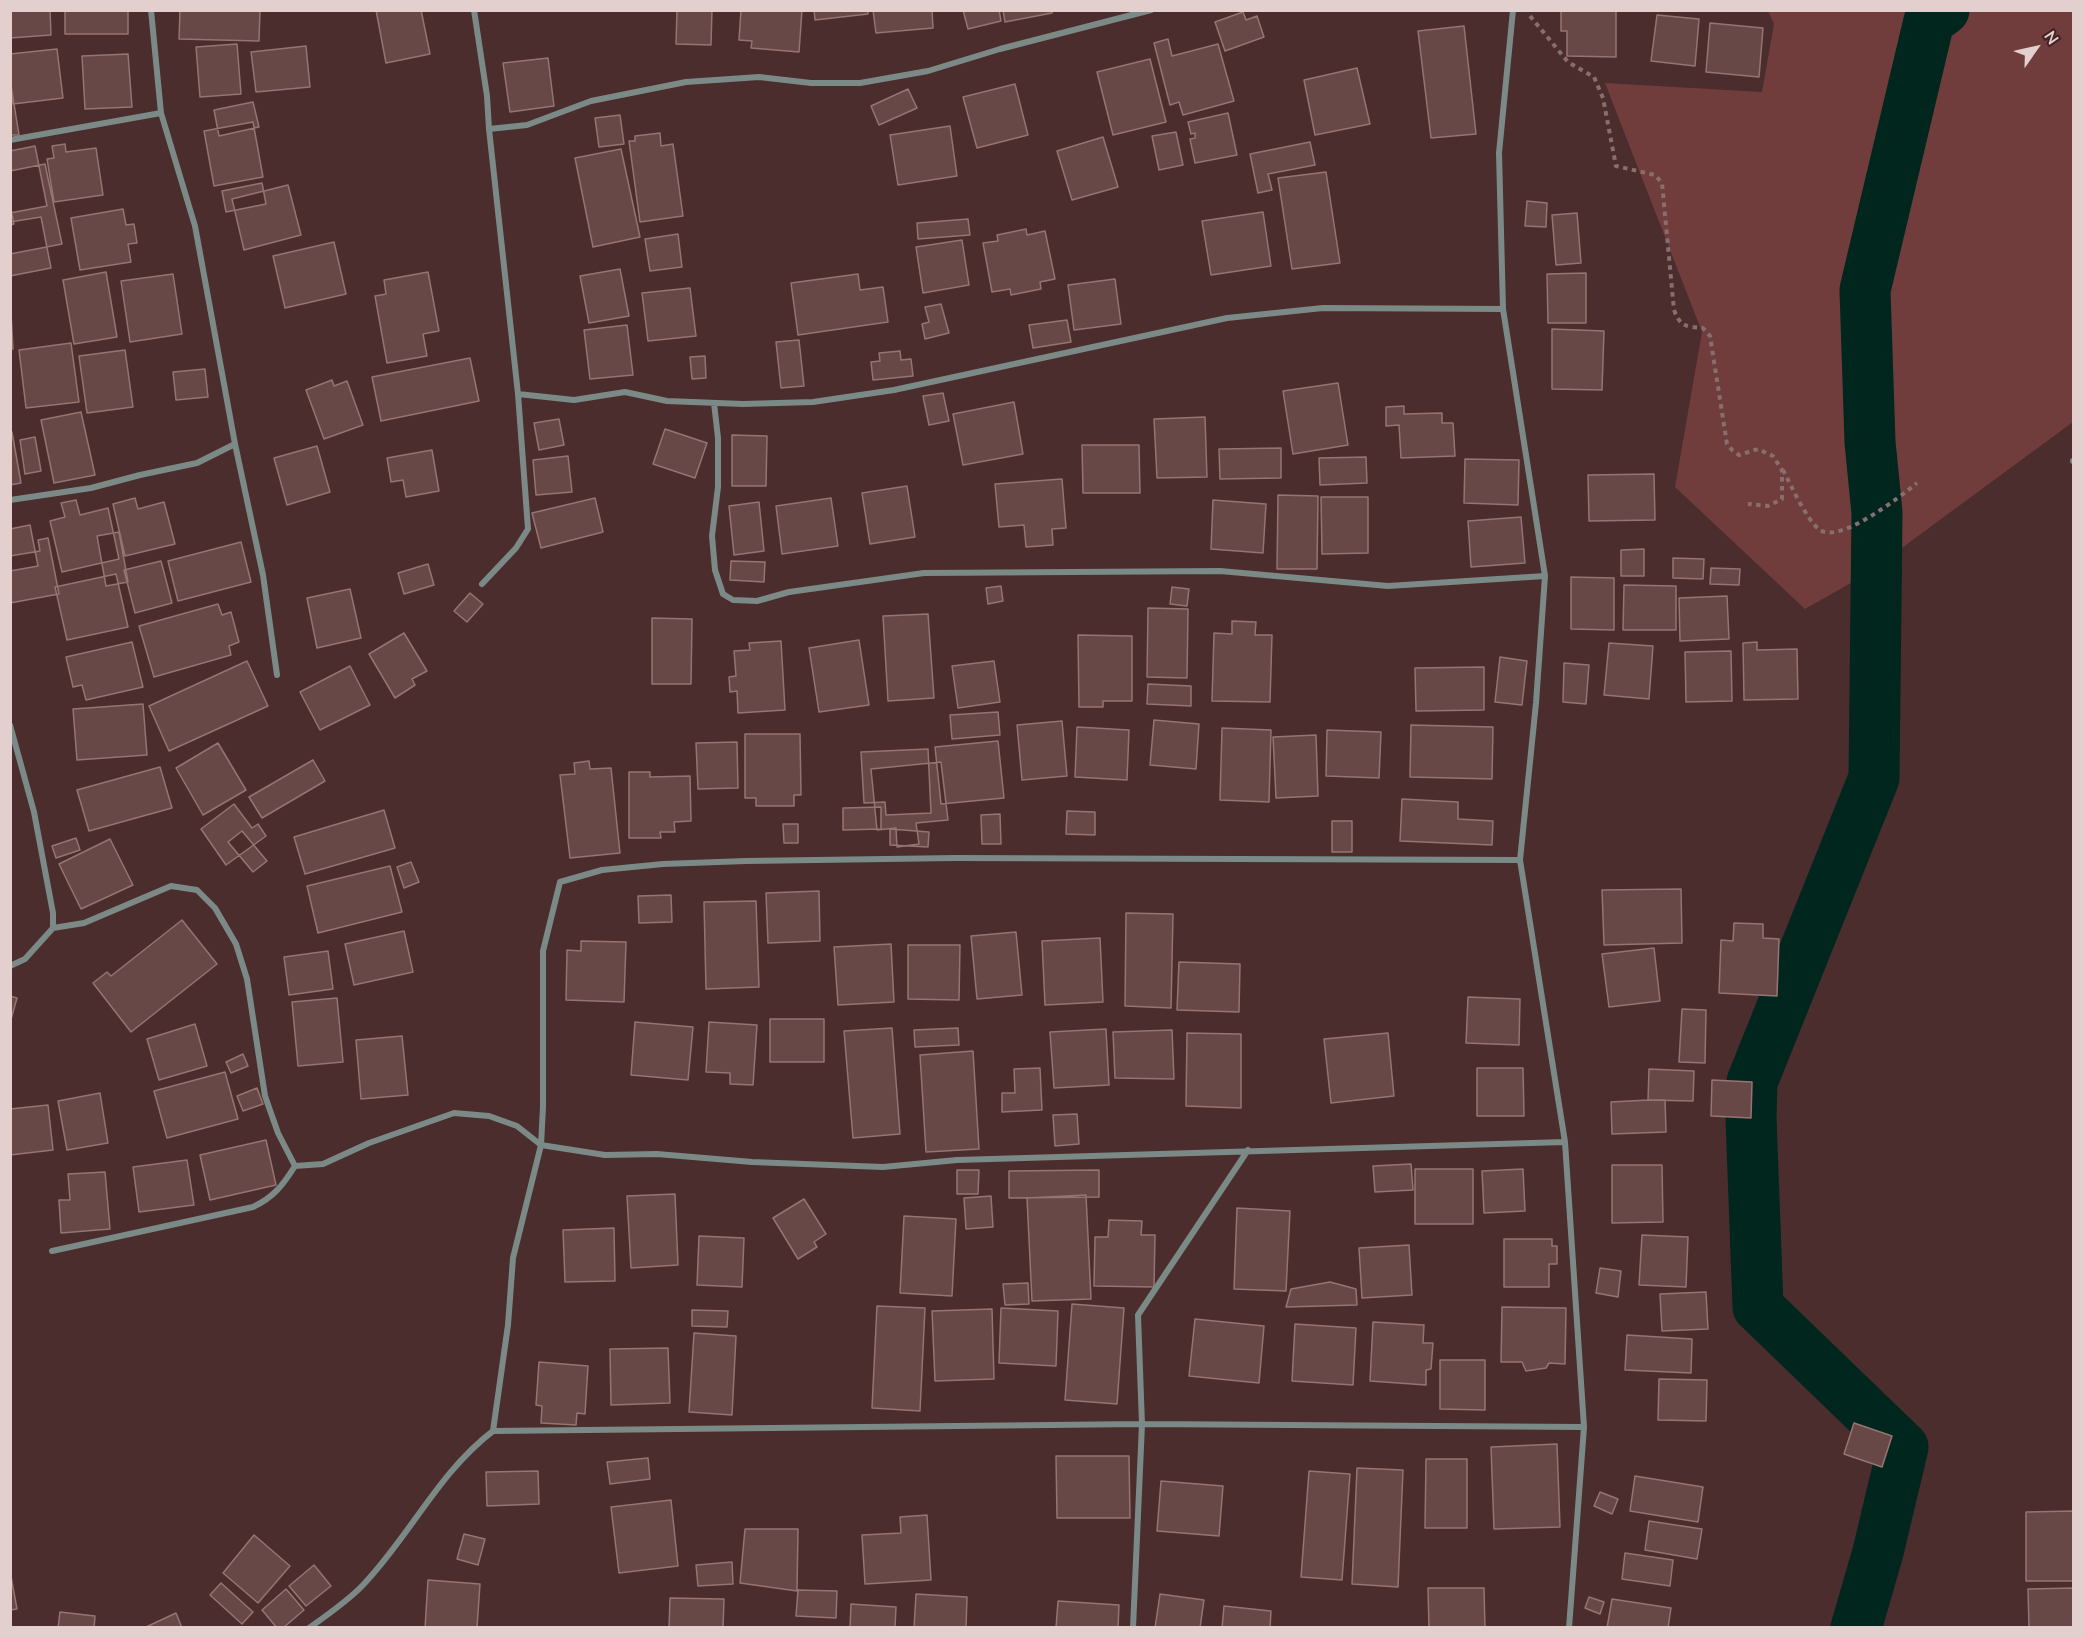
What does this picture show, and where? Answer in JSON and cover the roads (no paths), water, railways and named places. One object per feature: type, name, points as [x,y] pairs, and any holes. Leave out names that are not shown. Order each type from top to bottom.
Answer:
[{"type":"street","points":[[151,10],[161,113],[195,226],[235,444],[263,575],[277,675]]},
{"type":"street","points":[[474,10],[487,96],[518,394],[528,529],[516,548],[482,584]]},
{"type":"street","points":[[489,129],[527,125],[591,101],[686,82],[759,77],[811,83],[860,83],[928,71],[1000,48],[1151,10]]},
{"type":"street","points":[[1513,10],[1499,153],[1503,309],[1545,576],[1536,703],[1520,860],[1565,1142],[1584,1427],[1569,1628]]},
{"type":"street","points":[[10,140],[161,113]]},
{"type":"street","points":[[518,394],[574,400],[625,392],[666,401],[813,402],[894,390],[1227,318],[1323,308],[1503,309]]},
{"type":"street","points":[[714,403],[718,438],[718,487],[712,536],[716,570],[723,594],[734,600],[757,601],[789,592],[924,573],[1220,571],[1388,586],[1545,576]]},
{"type":"street","points":[[10,500],[91,488],[196,463],[235,444]]},
{"type":"street","points":[[10,725],[23,766],[42,850],[53,913],[53,928]]},
{"type":"street","points":[[493,1431],[508,1325],[513,1258],[541,1145],[543,951],[560,882],[602,870],[746,861],[955,858],[1520,860]]},
{"type":"street","points":[[10,966],[24,959],[53,928],[84,923],[171,886],[197,890],[214,908],[236,944],[247,979],[265,1096],[278,1133],[295,1166]]},
{"type":"street","points":[[295,1166],[323,1164],[369,1143],[454,1113],[498,1119],[517,1126],[541,1145],[605,1155],[657,1154],[752,1162],[883,1167],[957,1160],[1565,1142]]},
{"type":"street","points":[[1133,1628],[1142,1424],[1138,1315],[1248,1150]]},
{"type":"street","points":[[52,1251],[253,1207],[269,1200],[283,1186],[295,1166]]},
{"type":"street","points":[[309,1628],[362,1586],[406,1533],[447,1474],[475,1445],[493,1431],[1142,1424],[1584,1427]]},
{"type":"waterway","points":[[1856,1628],[1878,1552],[1903,1447],[1758,1307],[1751,1118],[1752,1082],[1874,778],[1877,513],[1870,442],[1865,290],[1929,21],[1944,10]]}]
